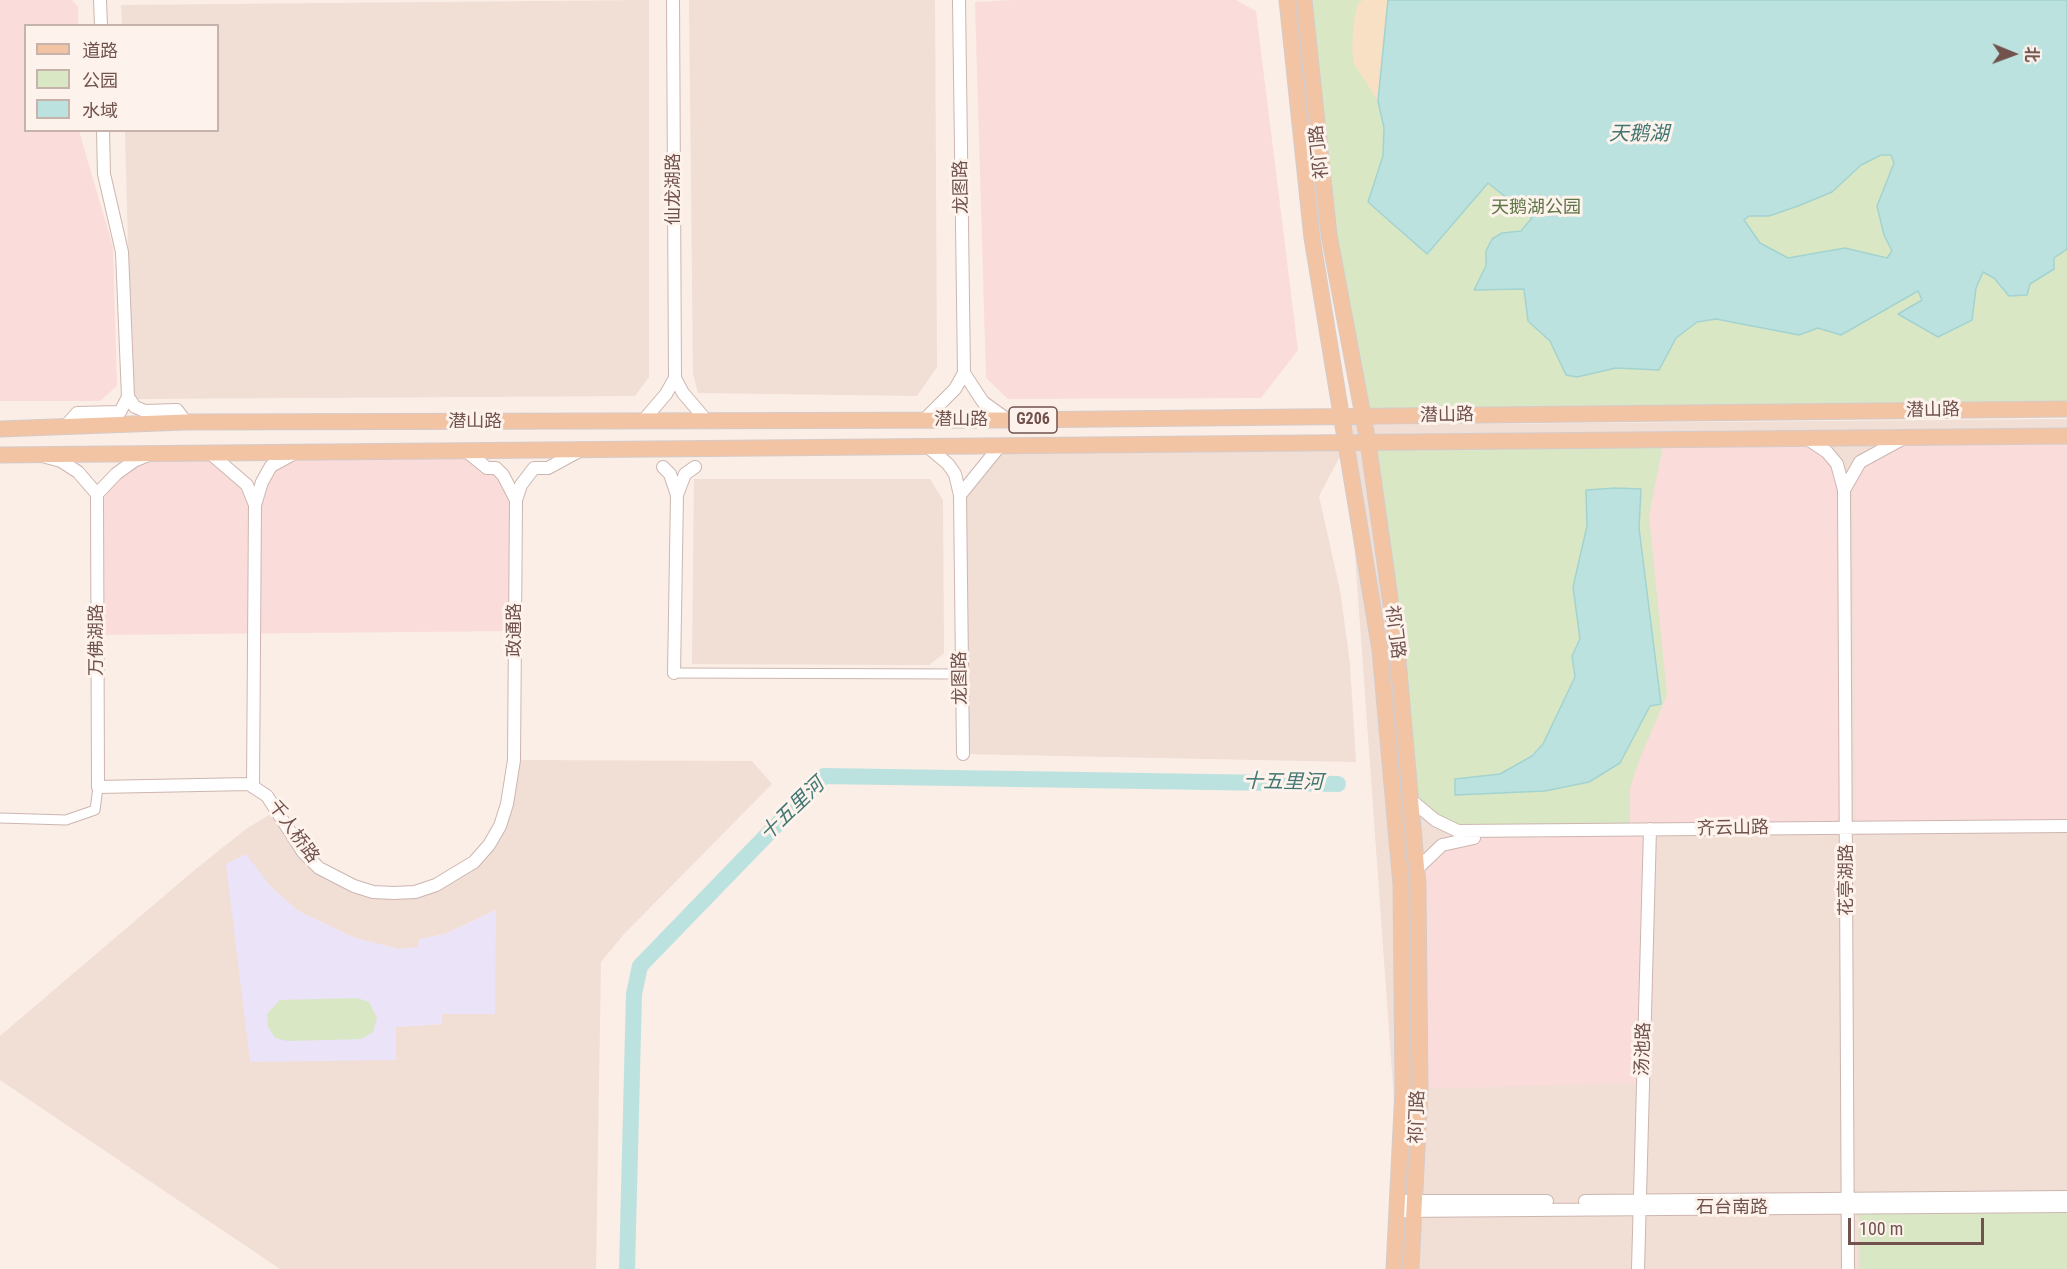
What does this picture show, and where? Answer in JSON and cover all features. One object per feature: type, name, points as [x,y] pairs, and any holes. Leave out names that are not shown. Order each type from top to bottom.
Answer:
[{"type":"main road","name":"祁门路","points":[[1304,0],[1329,235],[1368,442],[1397,648],[1417,869],[1419,1089],[1411,1269]]},
{"type":"main road","name":"祁门路","points":[[1285,2],[1312,238],[1380,650],[1401,885],[1403,1089],[1394,1269]]},
{"type":"main road","name":"潜山路","points":[[0,429],[186,422],[1008,420],[2067,410]]},
{"type":"main road","name":"潜山路","points":[[0,455],[2067,436]]},
{"type":"street","points":[[100,0],[101,24]]},
{"type":"street","name":"仙龙湖路","points":[[673,0],[675,378]]},
{"type":"street","name":"龙图路","points":[[959,0],[964,373]]},
{"type":"street","points":[[65,427],[77,413],[120,412],[128,397],[122,252],[104,174],[103,132]]},
{"type":"street","points":[[924,420],[956,388],[964,373],[983,402],[1008,420]]},
{"type":"street","points":[[675,378],[683,393],[706,420]]},
{"type":"street","points":[[642,422],[666,394],[675,378]]},
{"type":"street","points":[[128,397],[135,407],[145,411],[177,410],[186,422]]},
{"type":"street","name":"花亭湖路","points":[[1806,438],[1827,452],[1837,464],[1845,490],[1848,1269]]},
{"type":"street","name":"花亭湖路","points":[[1845,490],[1860,462],[1906,438]]},
{"type":"street","points":[[960,495],[999,447]]},
{"type":"street","name":"龙图路","points":[[929,448],[952,469],[960,495],[960,674],[963,754]]},
{"type":"street","points":[[516,500],[521,485],[534,468],[548,468],[581,449]]},
{"type":"street","points":[[465,450],[487,468],[496,468],[503,475],[516,500]]},
{"type":"street","points":[[253,787],[255,505],[262,482],[271,466],[295,452]]},
{"type":"street","points":[[39,455],[61,461],[78,472],[97,494],[116,474],[134,460],[152,454]]},
{"type":"street","points":[[211,454],[247,484],[255,505]]},
{"type":"street","points":[[663,467],[670,474],[677,495],[674,673],[960,674]]},
{"type":"street","points":[[677,495],[685,474],[695,467]]},
{"type":"street","name":"万佛湖路","points":[[97,494],[98,787]]},
{"type":"street","name":"政通路","points":[[514,760],[516,500]]},
{"type":"street","name":"千人桥路","points":[[98,787],[237,783],[253,787],[267,796],[303,852],[319,868],[336,879],[373,892],[415,892],[455,875],[474,861],[489,845],[500,826],[507,804],[514,760]]},
{"type":"street","points":[[0,818],[66,820],[95,810],[98,787]]},
{"type":"street","name":"齐云山路","points":[[1410,799],[1435,820],[1458,831],[1653,833],[2067,826]]},
{"type":"street","points":[[1846,831],[2067,832]]},
{"type":"street","points":[[1417,869],[1442,845],[1465,838],[1653,833]]},
{"type":"street","name":"汤池路","points":[[1638,1269],[1653,833]]},
{"type":"street","name":"石台南路","points":[[1848,1203],[2067,1197]]},
{"type":"street","name":"石台南路","points":[[1397,1206],[1848,1203],[2067,1206]]},
{"type":"street","name":"汤池路","points":[[1642,1204],[1644,1269]]},
{"type":"shaded area","points":[[0,0],[72,0],[78,7],[78,24],[24,24],[24,132],[79,132],[113,247],[117,386],[100,401],[0,401]]},
{"type":"shaded area","points":[[649,0],[649,377],[635,396],[132,399],[125,132],[219,132],[219,24],[122,24],[121,5]]},
{"type":"shaded area","points":[[689,0],[935,0],[937,367],[917,396],[698,393],[693,374]]},
{"type":"shaded area","points":[[1236,0],[1256,11],[1298,350],[1261,398],[1008,399],[986,378],[975,2]]},
{"type":"shaded area","points":[[2067,419],[2067,1269],[1406,1269],[1347,443],[1319,496],[1340,590],[1350,664],[1356,762],[963,754],[960,495],[999,447],[1346,442],[1346,425]]},
{"type":"shaded area","points":[[2067,436],[2067,826],[1856,828],[1853,482],[1860,462],[1893,443]]},
{"type":"shaded area","points":[[1806,438],[1837,464],[1846,828],[1630,830],[1630,788],[1638,763],[1667,695],[1649,516],[1664,440]]},
{"type":"shaded area","points":[[465,450],[496,468],[516,500],[515,631],[97,635],[97,494],[134,461],[211,454],[232,470],[255,504],[262,482],[295,452]]},
{"type":"shaded area","points":[[694,479],[930,479],[943,500],[944,653],[929,665],[692,664]]},
{"type":"shaded area","points":[[514,760],[752,761],[772,784],[624,934],[601,962],[596,1269],[280,1269],[0,1080],[0,1036],[197,868],[246,829],[277,810],[303,852],[373,892],[436,885],[489,845]],"holes":[[[246,855],[271,887],[298,911],[355,938],[399,949],[419,947],[419,939],[445,934],[496,910],[442,1014],[442,1024],[395,1027],[396,1060]]]},
{"type":"shaded area","points":[[1650,836],[1643,1083],[1420,1089],[1418,884],[1430,855],[1465,838]]},
{"type":"shaded area","points":[[246,854],[271,887],[298,911],[355,938],[399,949],[418,947],[419,939],[445,934],[496,910],[495,1014],[442,1014],[442,1024],[396,1027],[396,1060],[250,1062],[226,864]]},
{"type":"green space","name":"天鹅湖","points":[[1304,0],[2067,0],[2067,409],[1363,417],[1329,235]]},
{"type":"green space","points":[[1664,440],[1649,516],[1667,695],[1638,763],[1630,788],[1630,830],[1458,831],[1410,799],[1368,442]]},
{"type":"green space","points":[[357,998],[369,1002],[377,1018],[373,1032],[361,1039],[288,1041],[275,1038],[268,1027],[267,1014],[280,1000]]},
{"type":"green space","points":[[2067,1206],[2067,1269],[1859,1269],[1859,1207]]},
{"type":"sand","points":[[1363,0],[1388,0],[1378,101],[1354,64],[1352,50],[1354,19],[1358,3]]},
{"type":"water","name":"天鹅湖","points":[[1388,0],[2067,0],[2067,249],[2054,258],[2054,269],[2030,284],[2027,295],[2009,296],[1994,278],[1983,272],[1976,288],[1972,320],[1938,337],[1898,314],[1922,300],[1918,291],[1841,335],[1818,328],[1799,335],[1716,319],[1697,322],[1676,338],[1659,370],[1616,368],[1577,377],[1566,375],[1550,341],[1528,321],[1524,289],[1474,290],[1486,266],[1486,251],[1492,239],[1502,233],[1521,231],[1532,218],[1488,183],[1427,254],[1368,202],[1383,156],[1384,128],[1378,101]],"holes":[[[1881,155],[1891,155],[1894,163],[1877,206],[1884,235],[1892,251],[1887,258],[1845,248],[1788,258],[1760,243],[1744,220],[1749,216],[1769,216],[1832,192],[1861,165]]]},
{"type":"water","points":[[1641,489],[1639,528],[1661,704],[1650,706],[1620,763],[1589,782],[1545,791],[1455,795],[1455,779],[1500,774],[1532,756],[1543,744],[1575,677],[1572,656],[1580,639],[1573,587],[1587,526],[1586,490]]},
{"type":"waterway","name":"十五里河","points":[[627,1269],[634,994],[640,966],[824,776],[1338,784]]},
{"type":"park label","name":"天鹅湖公园","points":[[1536,208]]}]
